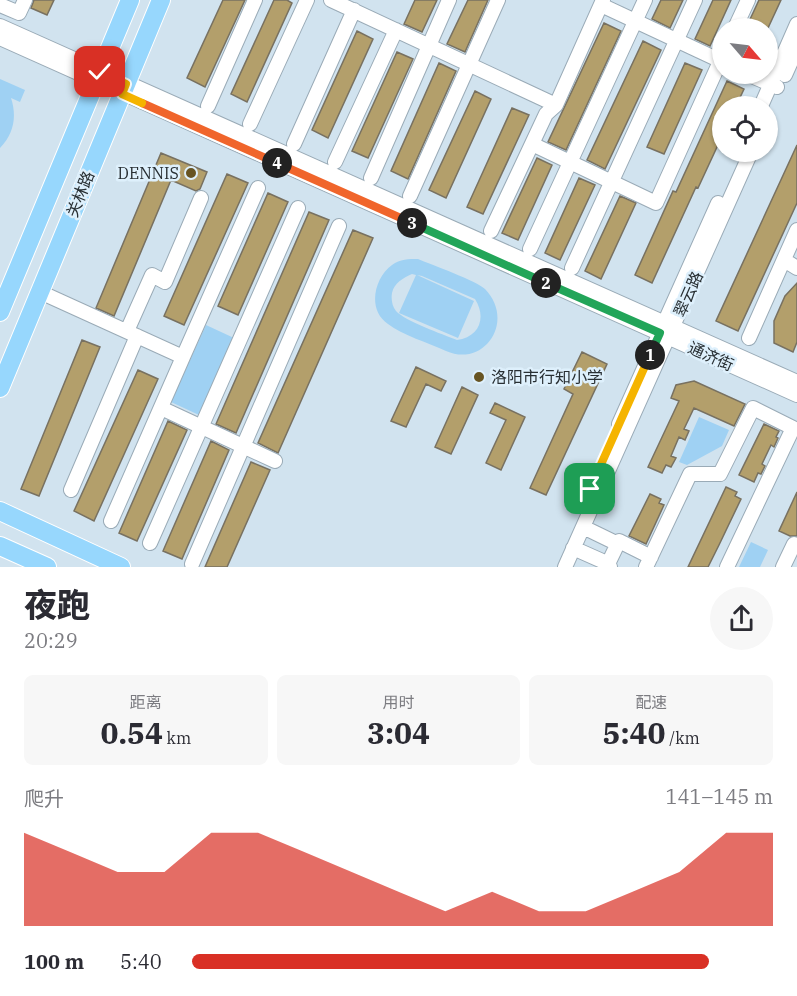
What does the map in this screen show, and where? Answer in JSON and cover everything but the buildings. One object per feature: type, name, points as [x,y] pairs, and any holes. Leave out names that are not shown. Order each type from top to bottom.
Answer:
[{"type":"main road","name":"关林路","points":[[0,312],[130,0]]},
{"type":"main road","name":"关林路","points":[[0,388],[160,0]]},
{"type":"main road","points":[[0,512],[121,567]]},
{"type":"main road","points":[[0,546],[47,567]]},
{"type":"street","points":[[0,5],[20,13],[25,0]]},
{"type":"street","points":[[208,106],[255,0]]},
{"type":"street","points":[[250,124],[307,0]]},
{"type":"street","points":[[331,0],[556,105]]},
{"type":"street","points":[[371,178],[449,0]]},
{"type":"street","points":[[410,196],[498,0]]},
{"type":"street","points":[[531,249],[645,0]]},
{"type":"street","points":[[572,268],[695,0]]},
{"type":"street","points":[[740,18],[748,0]]},
{"type":"street","points":[[491,231],[546,114],[556,105],[602,3],[676,41],[712,56]]},
{"type":"street","points":[[294,144],[354,10]]},
{"type":"street","points":[[772,96],[797,24]]},
{"type":"street","name":"通济街","points":[[0,26],[98,77],[666,330],[797,394]]},
{"type":"street","points":[[335,162],[396,30]]},
{"type":"street","name":"通济街","points":[[0,38],[98,77]]},
{"type":"street","points":[[768,96],[797,48]]},
{"type":"street","points":[[532,144],[656,203],[712,82]]},
{"type":"street","points":[[770,84],[775,86]]},
{"type":"street","name":"翠云路","points":[[565,567],[737,162]]},
{"type":"street","name":"翠云路","points":[[555,567],[746,162]]},
{"type":"street","points":[[111,521],[258,188]]},
{"type":"street","points":[[70,490],[132,334],[152,275],[165,282],[201,198]]},
{"type":"street","points":[[150,543],[298,208]]},
{"type":"street","points":[[192,564],[339,226]]},
{"type":"street","points":[[749,338],[797,230]]},
{"type":"street","points":[[784,260],[797,268]]},
{"type":"street","points":[[40,292],[183,357]]},
{"type":"street","name":"通济街","points":[[666,330],[797,382]]},
{"type":"street","points":[[161,408],[275,461]]},
{"type":"street","points":[[583,527],[618,544],[619,542],[648,562],[690,474],[720,474],[753,408],[794,428],[727,567]]},
{"type":"street","points":[[573,548],[609,565],[618,544]]},
{"type":"street","points":[[783,567],[794,544],[797,546]]},
{"type":"shaded area","points":[[0,79],[25,90],[20,102],[11,98],[14,111],[13,124],[5,143],[0,148]]},
{"type":"shaded area","points":[[418,259],[485,289],[494,302],[497,315],[496,327],[491,338],[483,347],[472,353],[460,355],[401,332],[381,318],[375,303],[375,294],[381,278],[395,263]],"holes":[[[416,275],[399,313],[458,338],[474,301],[417,275],[422,276],[475,299],[480,313],[479,326],[476,331],[457,340],[415,323],[401,315],[396,311],[392,298],[395,286],[405,277]]]},
{"type":"shaded area","points":[[206,325],[234,338],[199,415],[171,402]]},
{"type":"shaded area","points":[[699,417],[729,430],[722,446],[687,465],[679,462]]},
{"type":"shaded area","points":[[751,542],[768,550],[760,567],[739,567]]},
{"type":"place","name":"DENNIS","points":[[191,173]]},
{"type":"place","name":"洛阳市行知小学","points":[[479,377]]},
{"type":"route","points":[[100,72],[126,84],[122,94],[660,333],[590,489]]}]
